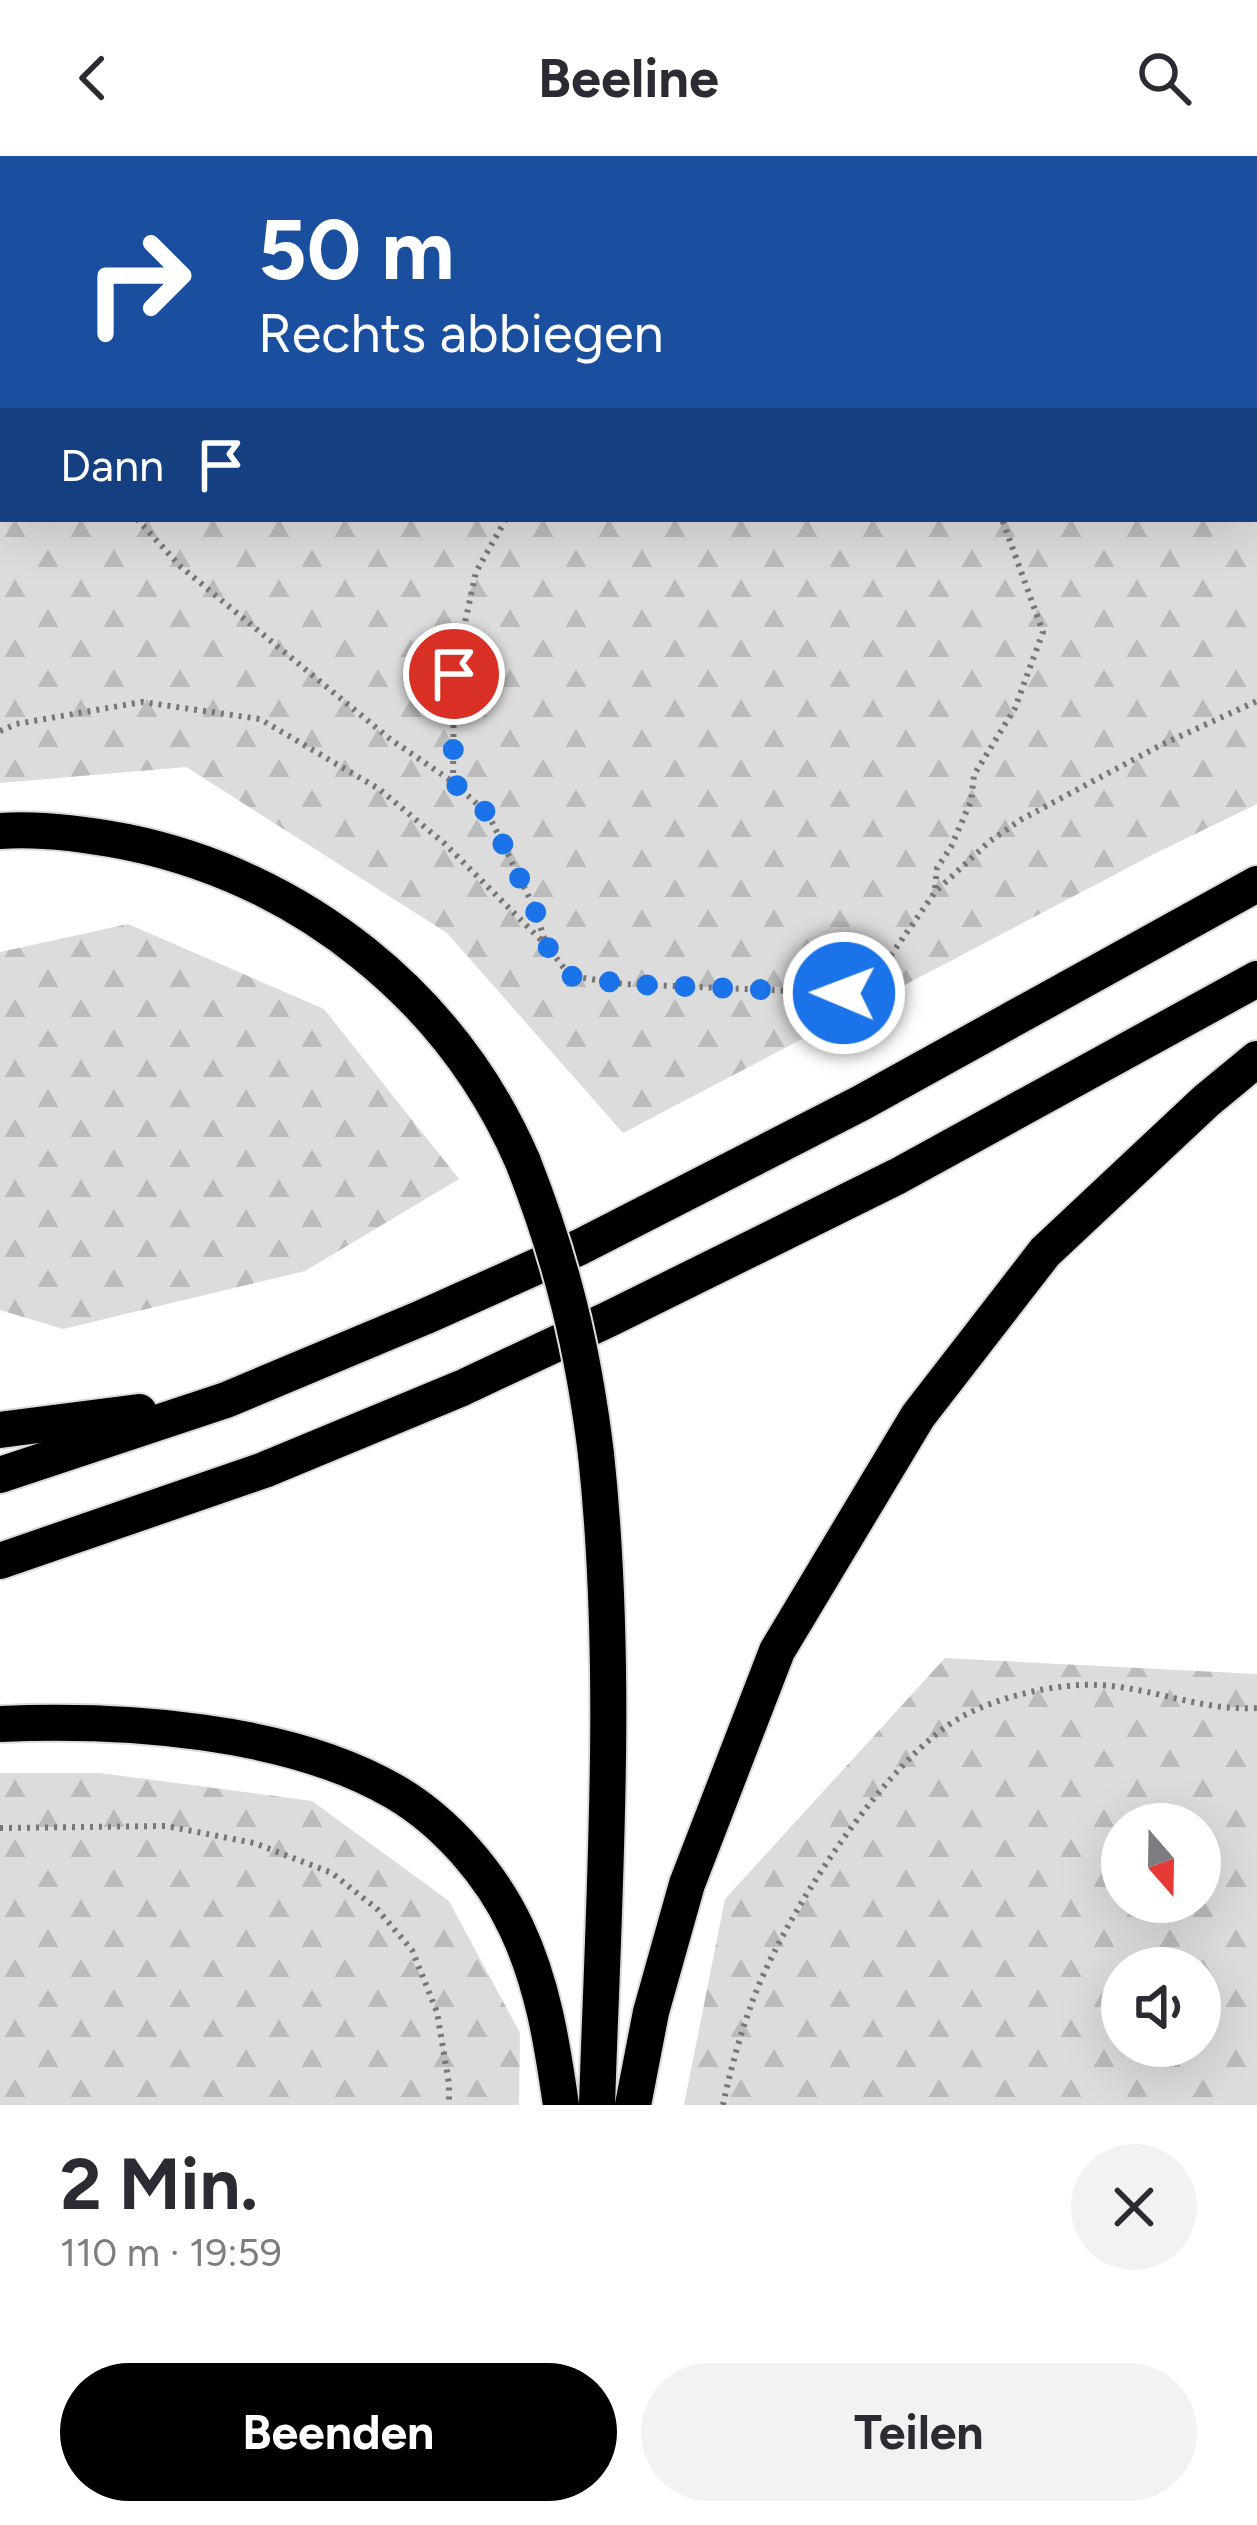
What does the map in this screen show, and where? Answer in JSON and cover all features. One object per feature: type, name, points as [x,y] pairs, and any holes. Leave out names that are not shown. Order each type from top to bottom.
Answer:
[{"type":"highway","points":[[0,831],[91,835],[162,849],[256,884],[328,925],[429,1013],[508,1126],[547,1222],[565,1282],[580,1342],[596,1454],[606,1569],[609,1690],[597,2105]]},
{"type":"highway","points":[[0,1475],[226,1400],[580,1247],[861,1102],[1257,884]]},
{"type":"highway","points":[[0,1561],[264,1470],[462,1388],[898,1176],[1257,979]]},
{"type":"highway","points":[[634,2105],[651,2012],[687,1884],[777,1651],[918,1416],[1046,1252],[1206,1101],[1257,1060]]},
{"type":"highway","points":[[0,1430],[226,1400]]},
{"type":"highway","points":[[0,1724],[100,1724],[220,1736],[308,1756],[396,1792],[449,1834],[484,1873],[515,1924],[550,2028],[561,2105]]},
{"type":"path","points":[[139,522],[181,567],[488,814],[534,907],[547,946]]},
{"type":"path","points":[[453,782],[454,674],[476,572],[504,522]]},
{"type":"path","points":[[935,892],[938,868],[971,801],[974,775],[1015,708],[1042,632],[1002,522]]},
{"type":"path","points":[[0,731],[16,724],[142,702],[260,719],[380,790],[444,843],[547,946],[570,976],[606,982],[844,993],[873,981],[935,892],[990,841],[1159,746],[1257,701]]},
{"type":"path","points":[[723,2105],[751,2004],[800,1904],[872,1800],[916,1752],[962,1717],[1013,1697],[1068,1685],[1125,1685],[1230,1710],[1257,1708]]},
{"type":"path","points":[[0,1828],[166,1826],[254,1843],[332,1873],[376,1909],[412,1950],[436,2012],[449,2105]]},
{"type":"green space","points":[[0,522],[1257,522],[1257,804],[623,1133],[447,933],[186,767],[0,783]]},
{"type":"green space","points":[[128,924],[324,1009],[459,1179],[305,1271],[63,1329],[0,1310],[0,952]]},
{"type":"green space","points":[[945,1658],[1257,1674],[1257,2105],[684,2105],[725,1899]]},
{"type":"green space","points":[[0,1773],[100,1773],[312,1801],[449,1901],[520,2033],[519,2105],[0,2105]]},
{"type":"route","points":[[454,674],[453,782],[488,814],[534,907],[547,946],[570,976],[624,984],[844,993]]}]
